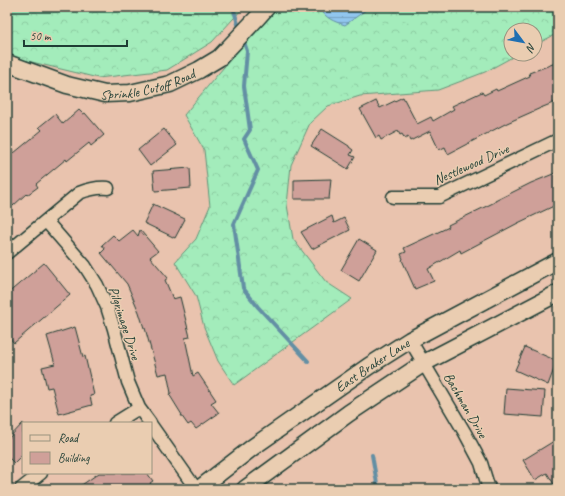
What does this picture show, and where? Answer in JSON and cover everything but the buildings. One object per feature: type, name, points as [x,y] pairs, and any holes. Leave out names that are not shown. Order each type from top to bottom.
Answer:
[{"type":"street","name":"Sprinkle Cutoff Road","points":[[7,63],[67,85],[106,94],[130,93],[170,84],[199,70],[219,58],[263,12]]},
{"type":"street","name":"Nestlewood Drive","points":[[393,197],[439,197],[558,140]]},
{"type":"street","points":[[7,253],[79,192],[98,187],[108,188]]},
{"type":"street","name":"Pilgrimage Drive","points":[[46,220],[85,266],[97,285],[107,307],[128,382],[139,408],[149,422]]},
{"type":"street","name":"East Braker Lane","points":[[198,489],[266,438],[369,366],[410,340],[558,261]]},
{"type":"street","name":"East Braker Lane","points":[[245,489],[349,413],[424,363],[558,293]]},
{"type":"street","name":"Bachman Drive","points":[[410,340],[465,432],[481,463],[489,489]]},
{"type":"street","points":[[117,422],[139,408]]},
{"type":"street","name":"Pilgrimage Drive","points":[[152,427],[198,489]]},
{"type":"street","points":[[20,489],[40,474]]},
{"type":"green space","points":[[7,7],[244,7],[212,42],[167,70],[98,78],[7,56]]},
{"type":"green space","points":[[276,7],[558,7],[558,33],[543,41],[543,22],[503,22],[503,62],[485,72],[438,90],[360,96],[328,106],[310,123],[291,165],[287,205],[293,239],[326,282],[352,299],[234,385],[218,361],[204,327],[196,296],[175,262],[196,239],[210,206],[204,150],[184,115]]},
{"type":"water","points":[[319,7],[370,7],[345,25],[330,19]]},
{"type":"waterway","points":[[233,7],[240,31]]},
{"type":"waterway","points":[[243,39],[247,51],[244,86],[250,130],[244,139],[258,170],[234,224],[243,288],[258,307],[308,361]]},
{"type":"waterway","points":[[372,455],[378,489]]}]
